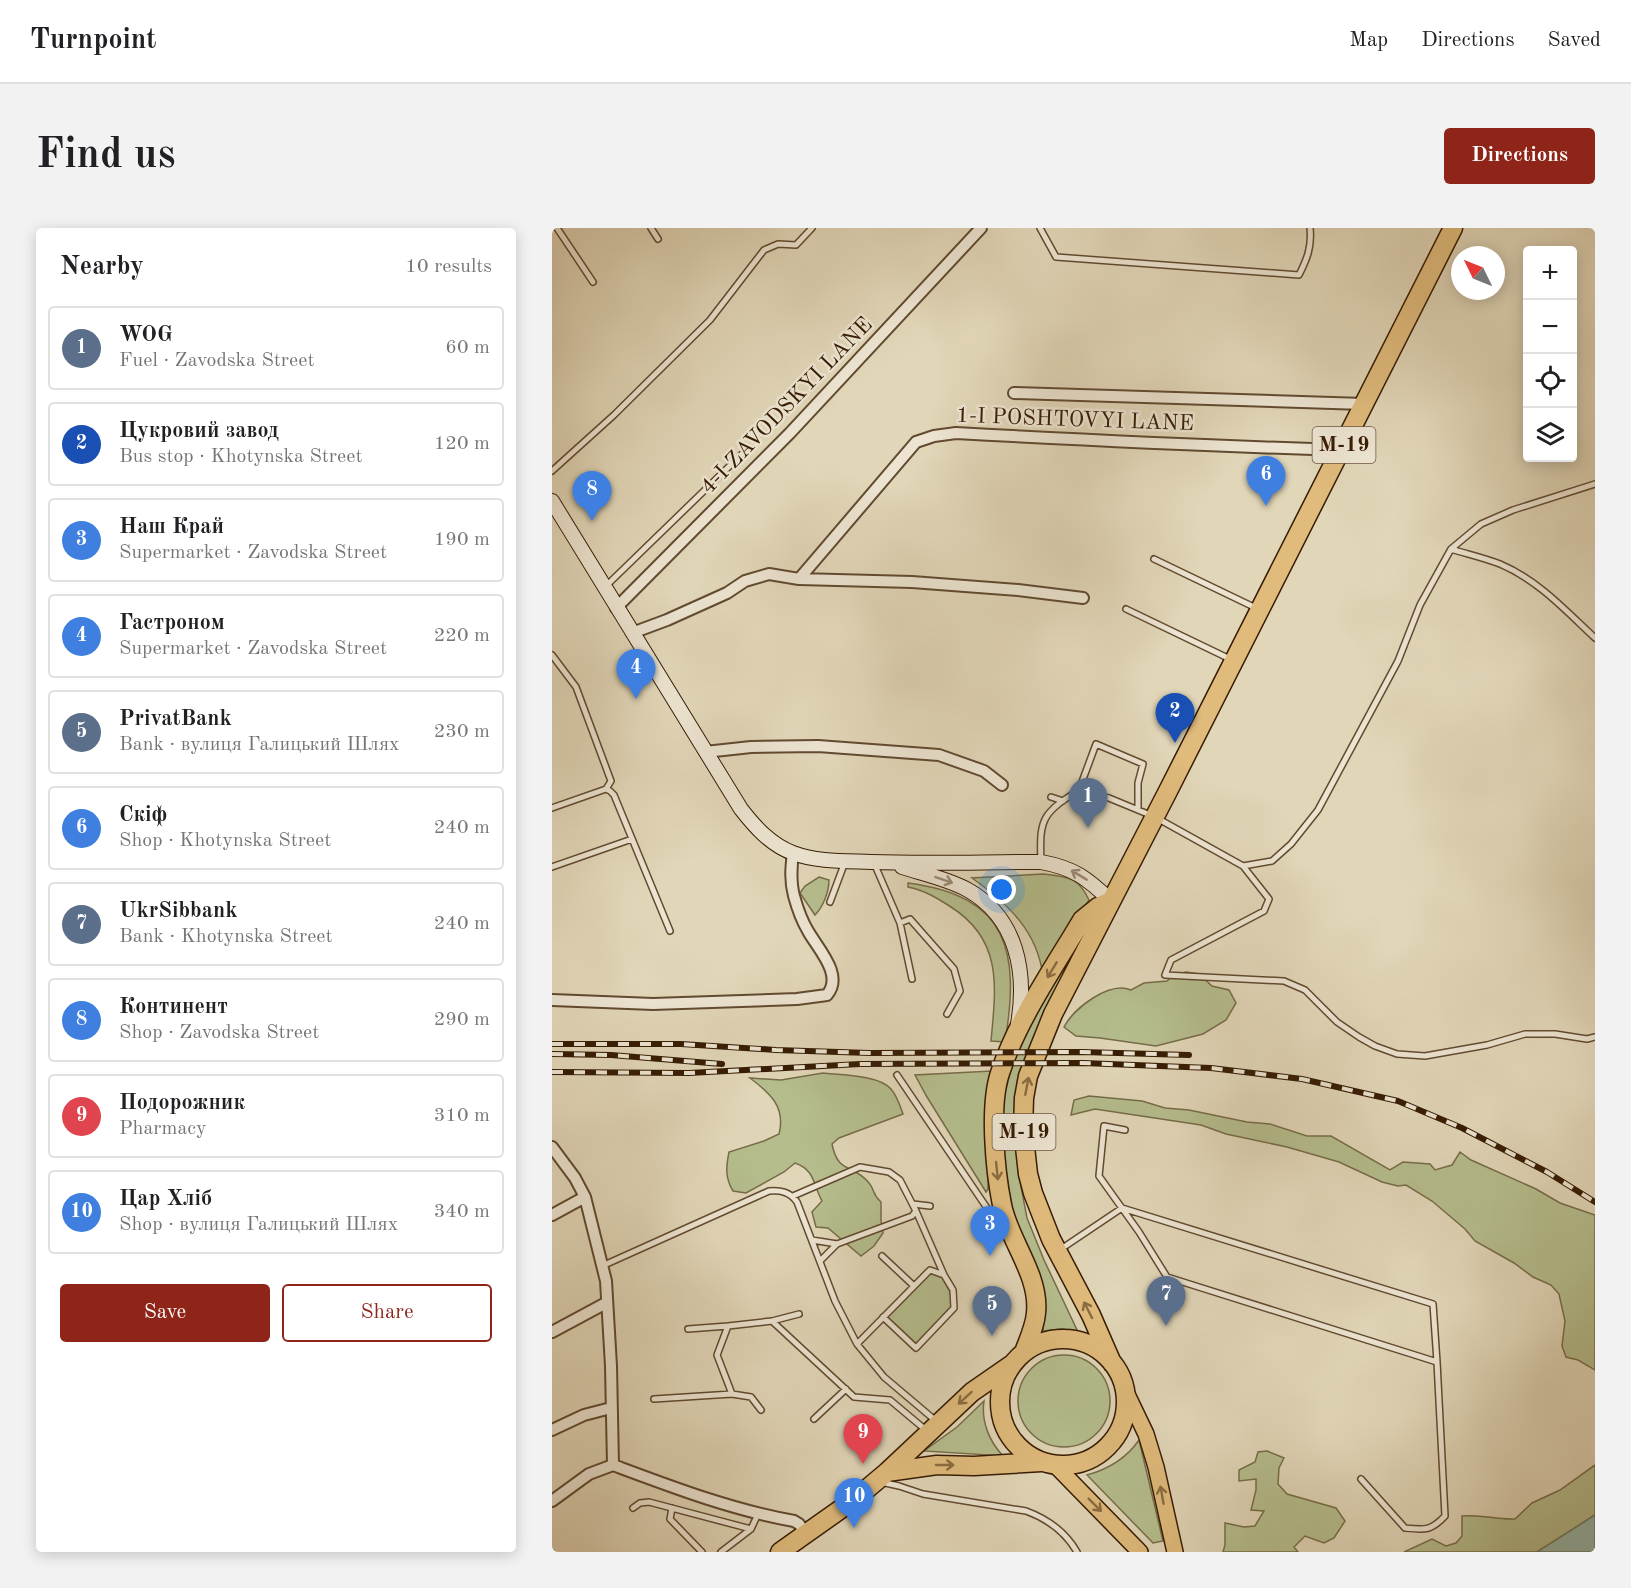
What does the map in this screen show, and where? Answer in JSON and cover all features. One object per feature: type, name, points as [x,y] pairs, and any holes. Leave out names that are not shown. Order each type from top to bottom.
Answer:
[{"type":"highway","name":"М-19","points":[[882,1477],[937,1465],[974,1466],[1082,1461],[1106,1447],[1122,1424],[1125,1405],[1123,1386],[1041,1218],[1028,1174],[1023,1129],[1024,1098],[1029,1076],[1053,1014],[1453,228]]},
{"type":"highway","name":"М-19","points":[[1048,1463],[1033,1457],[1016,1444],[1001,1416],[1000,1394],[1007,1374],[1018,1358],[1036,1312],[1035,1295],[1002,1207],[996,1168],[995,1106],[999,1075],[1017,1032],[1083,920],[1098,907],[1111,901]]},
{"type":"highway","name":"М-19","points":[[780,1552],[882,1477],[972,1392],[1018,1358],[1048,1341],[1066,1339],[1092,1346],[1112,1363]]},
{"type":"main road","points":[[552,501],[705,752],[752,823],[773,843],[793,854],[816,859],[889,863],[1041,862],[1064,866],[1089,881],[1111,901]]},
{"type":"main road","points":[[889,863],[954,883],[968,890],[995,911],[1006,926],[1017,953],[1021,986],[1017,1032]]},
{"type":"main road","points":[[1123,1386],[1146,1434],[1174,1552]]},
{"type":"main road","points":[[1048,1463],[1140,1552]]},
{"type":"street","name":"4-I ZAVODSKYI LANE","points":[[616,608],[790,433],[981,228]]},
{"type":"street","points":[[1014,393],[1364,404]]},
{"type":"street","name":"1-I POSHTOVYI LANE","points":[[799,579],[916,442],[934,436],[956,433],[1116,442],[1341,450]]},
{"type":"street","points":[[632,633],[728,593],[745,581],[769,574],[799,579],[912,582],[1018,590],[1083,598]]},
{"type":"street","points":[[705,752],[751,747],[818,746],[939,755],[984,771],[1002,785]]},
{"type":"street","points":[[552,1000],[653,1004],[797,999],[827,995],[833,986],[832,975],[807,929],[794,895],[790,874],[793,854]]},
{"type":"street","points":[[552,1147],[585,1197],[606,1281],[613,1466]]},
{"type":"street","points":[[552,1215],[585,1197]]},
{"type":"street","points":[[552,1332],[606,1303]]},
{"type":"street","points":[[552,1430],[584,1415],[611,1408]]},
{"type":"street","points":[[552,1502],[589,1474],[613,1466],[758,1514],[794,1521],[806,1533]]},
{"type":"lane","points":[[557,228],[593,282]]},
{"type":"lane","points":[[651,228],[658,239]]},
{"type":"lane","points":[[552,471],[614,415],[710,320],[764,250],[778,244],[796,245],[812,228]]},
{"type":"lane","points":[[1040,228],[1056,257],[1299,275],[1308,259],[1311,241],[1310,228]]},
{"type":"lane","points":[[604,588],[744,452]]},
{"type":"lane","points":[[1243,866],[1272,861],[1291,844],[1318,810],[1398,660],[1420,605],[1451,549],[1481,524],[1513,510],[1595,484]]},
{"type":"lane","points":[[1451,549],[1500,564],[1530,580],[1553,598],[1595,638]]},
{"type":"lane","points":[[1154,559],[1260,610]]},
{"type":"lane","points":[[1126,609],[1234,661]]},
{"type":"lane","points":[[552,655],[576,687],[610,781],[606,789],[552,808]]},
{"type":"lane","points":[[1041,862],[1040,837],[1047,813],[1079,790],[1096,744],[1143,764],[1138,783],[1138,810]]},
{"type":"lane","points":[[606,789],[614,795],[670,932]]},
{"type":"lane","points":[[1079,790],[1109,798],[1155,817],[1243,866],[1269,899],[1264,911],[1171,960],[1166,975],[1284,981],[1305,990],[1337,1022],[1359,1037],[1397,1054],[1425,1056],[1487,1046],[1525,1035],[1555,1034],[1587,1039],[1595,1037]]},
{"type":"lane","points":[[1051,797],[1063,801]]},
{"type":"lane","points":[[552,867],[632,838]]},
{"type":"lane","points":[[831,902],[845,861]]},
{"type":"lane","points":[[873,862],[900,923],[912,979]]},
{"type":"lane","points":[[900,923],[910,920],[954,969],[960,992],[947,1014]]},
{"type":"lane","points":[[897,1075],[989,1211],[1012,1235]]},
{"type":"lane","points":[[1125,1130],[1104,1126],[1099,1176],[1167,1277],[1437,1362]]},
{"type":"lane","points":[[793,1196],[860,1167],[889,1172],[900,1180],[953,1290],[954,1308],[916,1348],[883,1317]]},
{"type":"lane","points":[[602,1266],[769,1191],[780,1190],[793,1196],[835,1301],[857,1344],[884,1377],[933,1427]]},
{"type":"lane","points":[[913,1204],[930,1206]]},
{"type":"lane","points":[[1057,1251],[1122,1208]]},
{"type":"lane","points":[[1122,1208],[1433,1304],[1446,1516],[1437,1525],[1425,1530],[1405,1528],[1361,1479]]},
{"type":"lane","points":[[820,1261],[837,1244],[912,1216],[916,1212]]},
{"type":"lane","points":[[812,1240],[837,1244]]},
{"type":"lane","points":[[882,1256],[914,1286]]},
{"type":"lane","points":[[857,1344],[930,1270],[944,1275]]},
{"type":"lane","points":[[688,1329],[772,1321],[799,1314]]},
{"type":"lane","points":[[772,1321],[854,1397],[890,1400],[933,1427]]},
{"type":"lane","points":[[728,1326],[717,1355],[732,1394]]},
{"type":"lane","points":[[814,1419],[846,1389]]},
{"type":"lane","points":[[654,1399],[732,1394],[751,1397],[761,1410]]},
{"type":"lane","points":[[882,1477],[899,1486],[923,1494],[1042,1517],[1062,1532],[1077,1552]]},
{"type":"lane","points":[[633,1508],[646,1502],[751,1529]]},
{"type":"lane","points":[[672,1508],[670,1520],[702,1552]]},
{"type":"lane","points":[[721,1552],[751,1529],[758,1514]]},
{"type":"green space","points":[[1043,874],[1071,879],[1081,886],[1089,900],[1043,977],[1035,946],[1028,932],[1009,908],[972,878]]},
{"type":"green space","points":[[819,877],[829,880],[829,885],[823,904],[815,915],[800,893],[805,886]]},
{"type":"green space","points":[[908,883],[942,890],[968,901],[987,915],[1000,934],[1008,956],[1010,981],[1005,1042],[991,1041],[994,984],[988,950],[980,934],[968,920],[951,907],[925,892],[908,887]]},
{"type":"green space","points":[[1089,921],[1093,921],[1021,1069],[1015,1106],[1018,1171],[1027,1218],[1078,1332],[1062,1329],[1043,1331],[1044,1313],[1040,1285],[1020,1234],[1009,1192],[1004,1162],[1003,1105],[1008,1080],[1025,1032]]},
{"type":"green space","points":[[1186,972],[1199,974],[1212,986],[1229,990],[1236,1003],[1226,1020],[1203,1034],[1156,1046],[1076,1036],[1064,1027],[1084,1005],[1103,993],[1122,988],[1131,990],[1144,983],[1167,981],[1173,975]]},
{"type":"green space","points":[[992,1071],[989,1085],[988,1189],[986,1192],[915,1075]]},
{"type":"green space","points":[[823,1073],[869,1078],[885,1084],[895,1095],[903,1114],[839,1138],[832,1144],[842,1165],[863,1177],[871,1185],[881,1202],[883,1233],[874,1246],[861,1256],[828,1228],[816,1227],[812,1212],[822,1201],[813,1178],[802,1166],[795,1163],[784,1172],[746,1193],[733,1191],[727,1177],[729,1152],[779,1134],[780,1116],[775,1102],[750,1078],[781,1080]]},
{"type":"green space","points":[[1089,1096],[1142,1101],[1165,1108],[1270,1124],[1307,1136],[1331,1136],[1390,1170],[1403,1162],[1430,1164],[1435,1170],[1452,1165],[1460,1152],[1471,1160],[1536,1189],[1560,1203],[1595,1215],[1595,1370],[1578,1360],[1566,1357],[1562,1346],[1565,1321],[1559,1294],[1551,1285],[1533,1277],[1514,1263],[1475,1241],[1465,1229],[1432,1201],[1406,1185],[1398,1186],[1382,1182],[1339,1162],[1287,1147],[1226,1134],[1201,1125],[1095,1109],[1071,1115],[1074,1100]]},
{"type":"green space","points":[[930,1273],[942,1277],[950,1292],[952,1306],[916,1345],[887,1317]]},
{"type":"green space","points":[[1064,1355],[1082,1359],[1096,1369],[1106,1383],[1110,1401],[1106,1419],[1096,1433],[1082,1443],[1064,1447],[1046,1443],[1032,1433],[1022,1419],[1018,1401],[1022,1383],[1032,1369],[1046,1359]]},
{"type":"green space","points":[[984,1401],[987,1430],[1003,1456],[924,1451],[957,1427]]},
{"type":"green space","points":[[1139,1440],[1163,1541],[1153,1543],[1087,1475],[1103,1470],[1116,1462]]},
{"type":"green space","points":[[1267,1451],[1284,1458],[1279,1468],[1278,1484],[1287,1494],[1336,1508],[1345,1521],[1334,1538],[1324,1543],[1305,1536],[1294,1547],[1298,1552],[1223,1552],[1225,1523],[1244,1527],[1255,1526],[1264,1511],[1251,1510],[1256,1479],[1239,1481],[1239,1470],[1255,1462],[1258,1452]]},
{"type":"green space","points":[[1595,1465],[1595,1515],[1537,1552],[1404,1552],[1432,1539],[1446,1546],[1456,1543],[1462,1536],[1462,1516],[1515,1519],[1532,1503],[1560,1490]]},
{"type":"water","points":[[1595,1515],[1595,1552],[1537,1552]]},
{"type":"railway","points":[[552,1044],[681,1044],[870,1053],[1082,1052],[1189,1055]]},
{"type":"railway","points":[[552,1054],[611,1055],[722,1064]]},
{"type":"railway","points":[[552,1072],[689,1073],[860,1064],[1083,1063],[1211,1068],[1302,1079],[1398,1101],[1462,1128],[1547,1172],[1595,1202]]},
{"type":"place","name":"Скіф","points":[[1266,506]]},
{"type":"place","name":"Континент","points":[[592,521]]},
{"type":"place","name":"Гастроном","points":[[636,699]]},
{"type":"place","name":"Цукровий завод","points":[[1175,743]]},
{"type":"place","name":"WOG","points":[[1088,828]]},
{"type":"place","name":"Наш Край","points":[[990,1256]]},
{"type":"place","name":"UkrSibbank","points":[[1166,1326]]},
{"type":"place","name":"PrivatBank","points":[[992,1336]]},
{"type":"place","name":"Подорожник","points":[[863,1464]]},
{"type":"place","name":"Цар Хліб","points":[[854,1528]]}]
